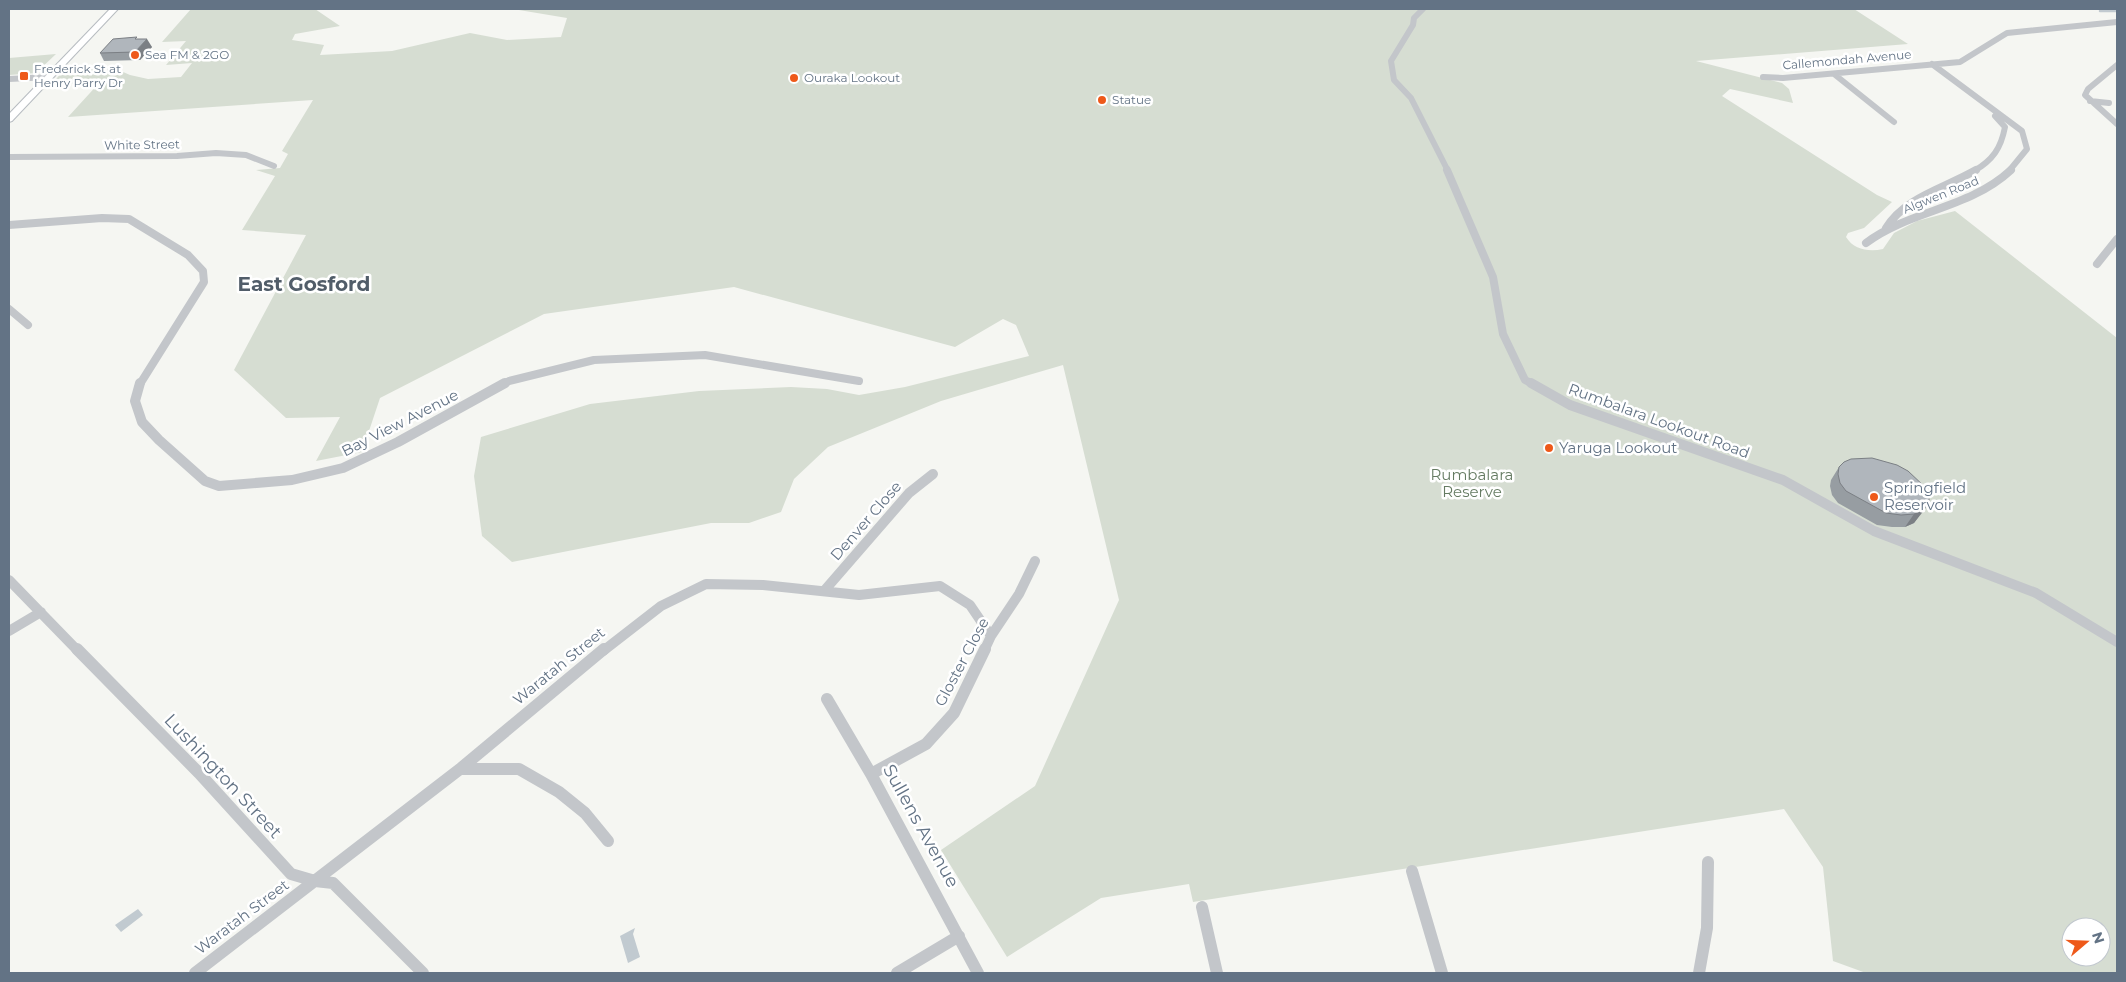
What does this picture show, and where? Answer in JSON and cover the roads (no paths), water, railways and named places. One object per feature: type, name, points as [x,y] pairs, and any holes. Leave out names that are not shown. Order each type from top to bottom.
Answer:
[{"type":"main road","points":[[9,119],[114,9]]},
{"type":"street","name":"Rumbalara Lookout Road","points":[[1423,9],[1412,16],[1413,25],[1391,61],[1394,80],[1411,98],[1447,169],[1493,276],[1503,334],[1525,380],[1570,405],[1783,480],[1874,531],[2036,594],[2117,642]]},
{"type":"street","points":[[2114,22],[2117,26]]},
{"type":"street","name":"Callemondah Avenue","points":[[1763,77],[1783,78],[1960,62],[2007,34],[2114,22]]},
{"type":"street","name":"Algwen Road","points":[[1866,243],[1886,228],[1978,194],[2003,180],[2019,163],[2027,148],[2022,131],[1932,64]]},
{"type":"street","points":[[2117,65],[2088,89],[2085,95],[2117,124]]},
{"type":"street","points":[[1834,74],[1894,122]]},
{"type":"street","points":[[9,79],[50,77]]},
{"type":"street","name":"Algwen Road","points":[[1886,228],[1896,213],[1927,194],[1983,166],[2005,138],[2005,127],[1973,93]]},
{"type":"street","points":[[2090,101],[2109,103]]},
{"type":"street","name":"White Street","points":[[9,157],[177,156],[216,153],[246,155],[274,166]]},
{"type":"street","name":"Bay View Avenue","points":[[9,225],[102,218],[129,218],[188,255],[203,271],[204,282],[141,381],[135,402],[142,422],[159,440],[205,481],[218,486],[292,480],[343,468],[398,442],[509,381],[594,360],[705,354],[859,381]]},
{"type":"street","points":[[2097,264],[2117,239]]},
{"type":"street","points":[[9,309],[28,325]]},
{"type":"street","name":"Denver Close","points":[[824,592],[909,493],[932,474]]},
{"type":"street","name":"Gloster Close","points":[[871,774],[926,744],[954,713],[991,636],[1019,594],[1035,561]]},
{"type":"street","name":"Lushington Street","points":[[9,580],[199,773],[291,874],[315,881],[333,883],[424,973]]},
{"type":"street","name":"Waratah Street","points":[[195,973],[460,769],[633,627],[661,606],[706,584],[763,585],[859,595],[940,586],[970,605],[991,636]]},
{"type":"street","points":[[9,631],[42,612]]},
{"type":"street","name":"Sullens Avenue","points":[[827,699],[871,774],[960,936],[978,973]]},
{"type":"street","points":[[460,769],[519,769],[559,792],[579,807],[608,841]]},
{"type":"street","points":[[1699,973],[1707,928],[1708,862]]},
{"type":"street","points":[[1412,871],[1442,973]]},
{"type":"street","points":[[1202,907],[1217,973]]},
{"type":"street","points":[[897,973],[960,936]]},
{"type":"waterway","points":[[2100,11],[2117,11]]},
{"type":"place","name":"Sea FM & 2GO","points":[[135,55]]},
{"type":"place","name":"Frederick St at Henry Parry Dr","points":[[24,76]]},
{"type":"place","name":"Ouraka Lookout","points":[[794,78]]},
{"type":"place","name":"Statue","points":[[1102,100]]},
{"type":"place","name":"Yaruga Lookout","points":[[1549,448]]},
{"type":"place","name":"Springfield Reservoir","points":[[1874,497]]},
{"type":"district","name":"East Gosford","points":[[304,284]]},
{"type":"park label","name":"Rumbalara Reserve","points":[[1472,484]]}]
